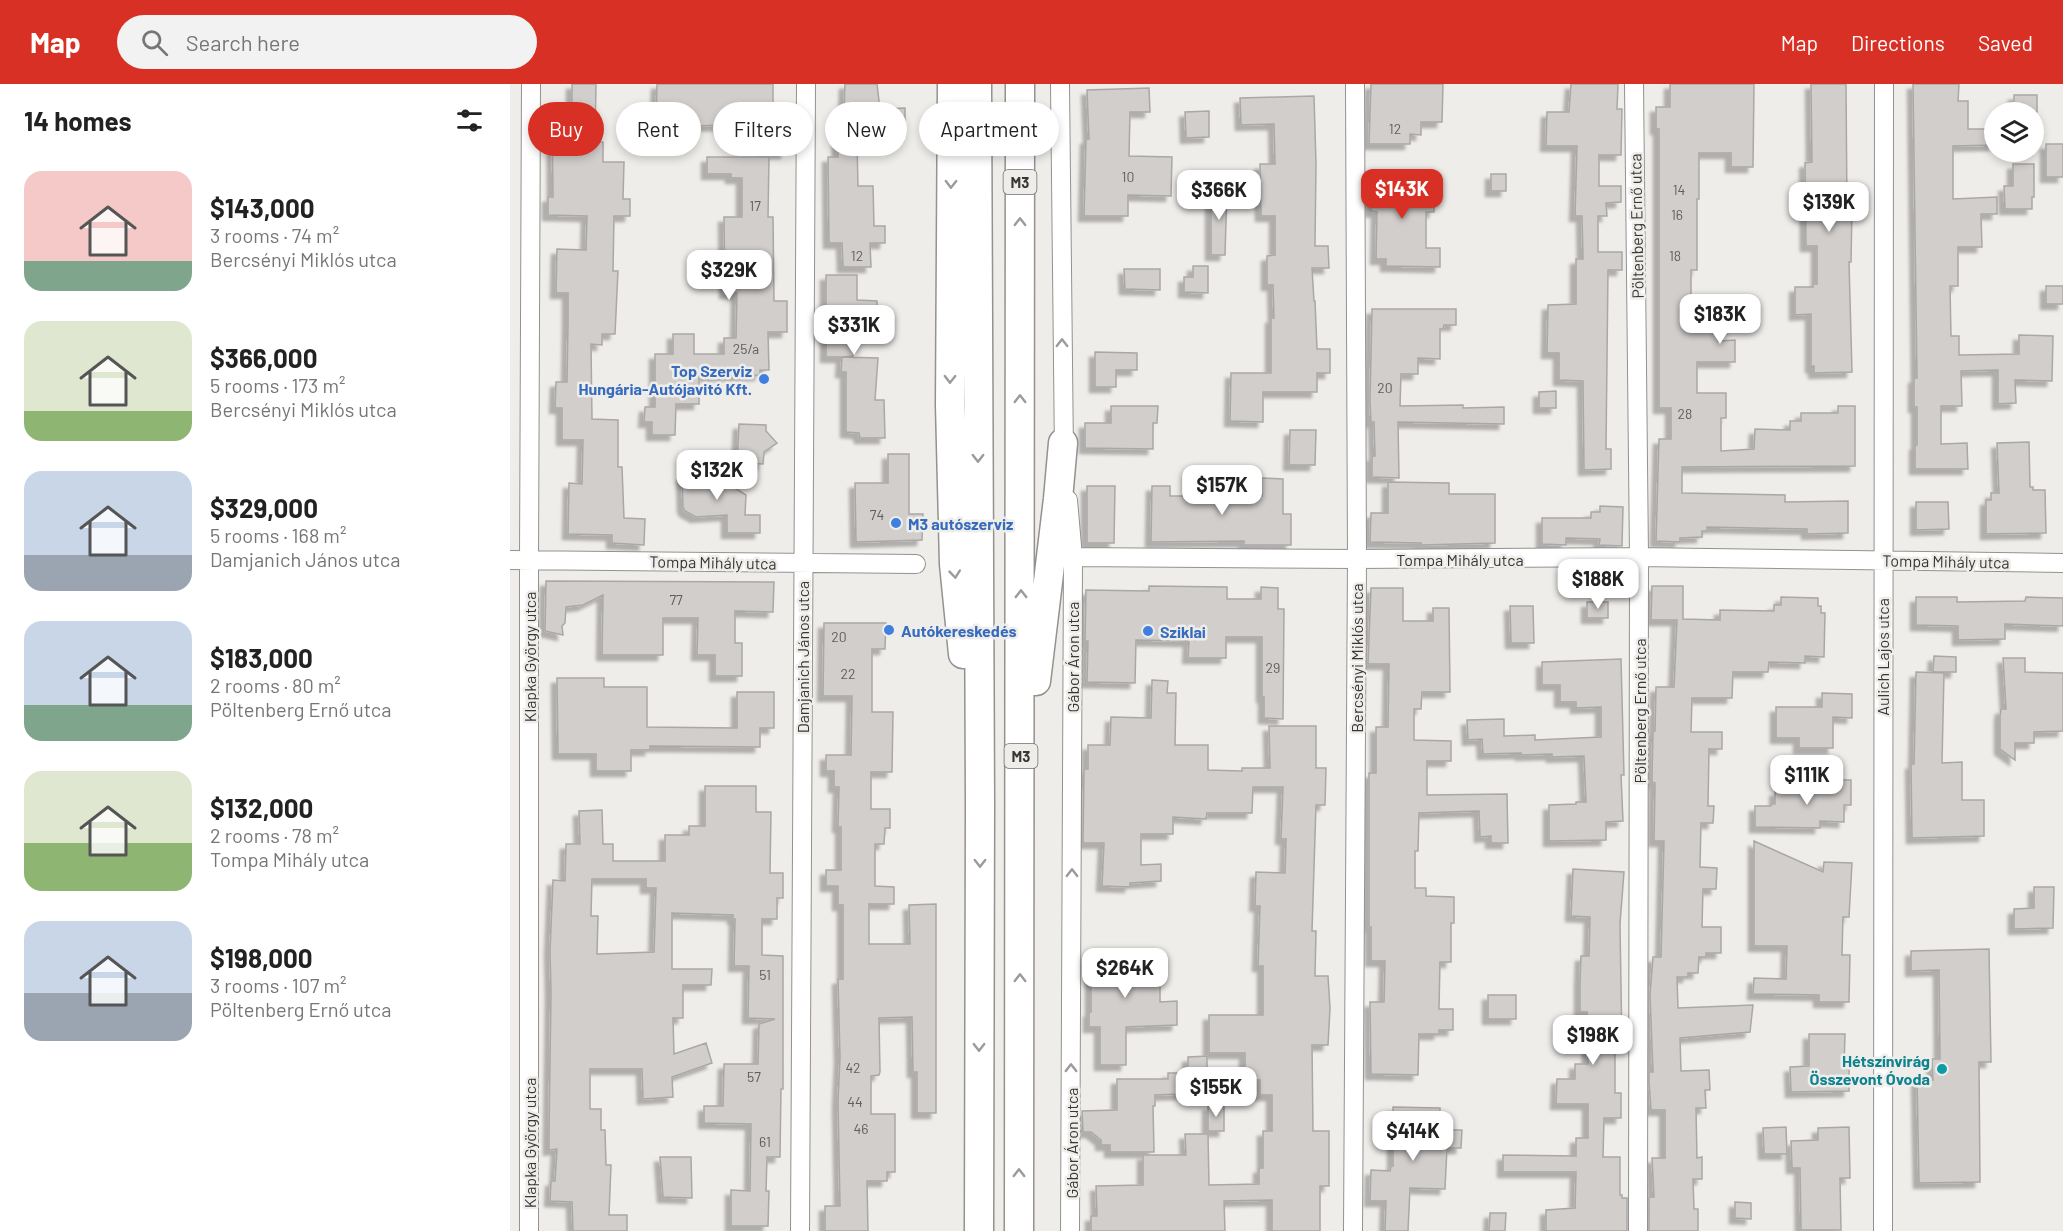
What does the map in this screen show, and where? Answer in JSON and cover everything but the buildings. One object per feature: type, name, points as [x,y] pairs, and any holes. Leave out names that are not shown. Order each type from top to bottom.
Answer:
[{"type":"main road","points":[[952,84],[950,405],[954,564],[980,805]]},
{"type":"main road","name":"M3","points":[[977,84],[979,1231]]},
{"type":"main road","name":"M3","points":[[1019,1231],[1020,84]]},
{"type":"main road","points":[[1021,808],[1063,443]]},
{"type":"street","name":"Klapka György utca","points":[[529,1231],[528,560],[531,84]]},
{"type":"street","name":"Damjanich János utca","points":[[800,1231],[806,84]]},
{"type":"street","name":"Gábor Áron utca","points":[[1060,84],[1063,443],[1073,557],[1070,1231]]},
{"type":"street","name":"Bercsényi Miklós utca","points":[[1353,1231],[1357,559],[1355,84]]},
{"type":"street","name":"Pöltenberg Ernő utca","points":[[1634,84],[1639,557],[1638,1231]]},
{"type":"street","name":"Aulich Lajos utca","points":[[1883,1231],[1884,84]]},
{"type":"street","name":"Tompa Mihály utca","points":[[1073,557],[1357,559],[1639,557],[2063,563]]},
{"type":"street","name":"Tompa Mihály utca","points":[[510,560],[916,564]]},
{"type":"place","name":"Top Szerviz Hungária-Autójavitó Kft.","points":[[764,379]]},
{"type":"place","name":"M3 autószerviz","points":[[896,523]]},
{"type":"place","name":"Autókereskedés","points":[[889,630]]},
{"type":"place","name":"Sziklai","points":[[1148,631]]},
{"type":"place","name":"Hétszínvirág Összevont Óvoda","points":[[1942,1069]]}]
